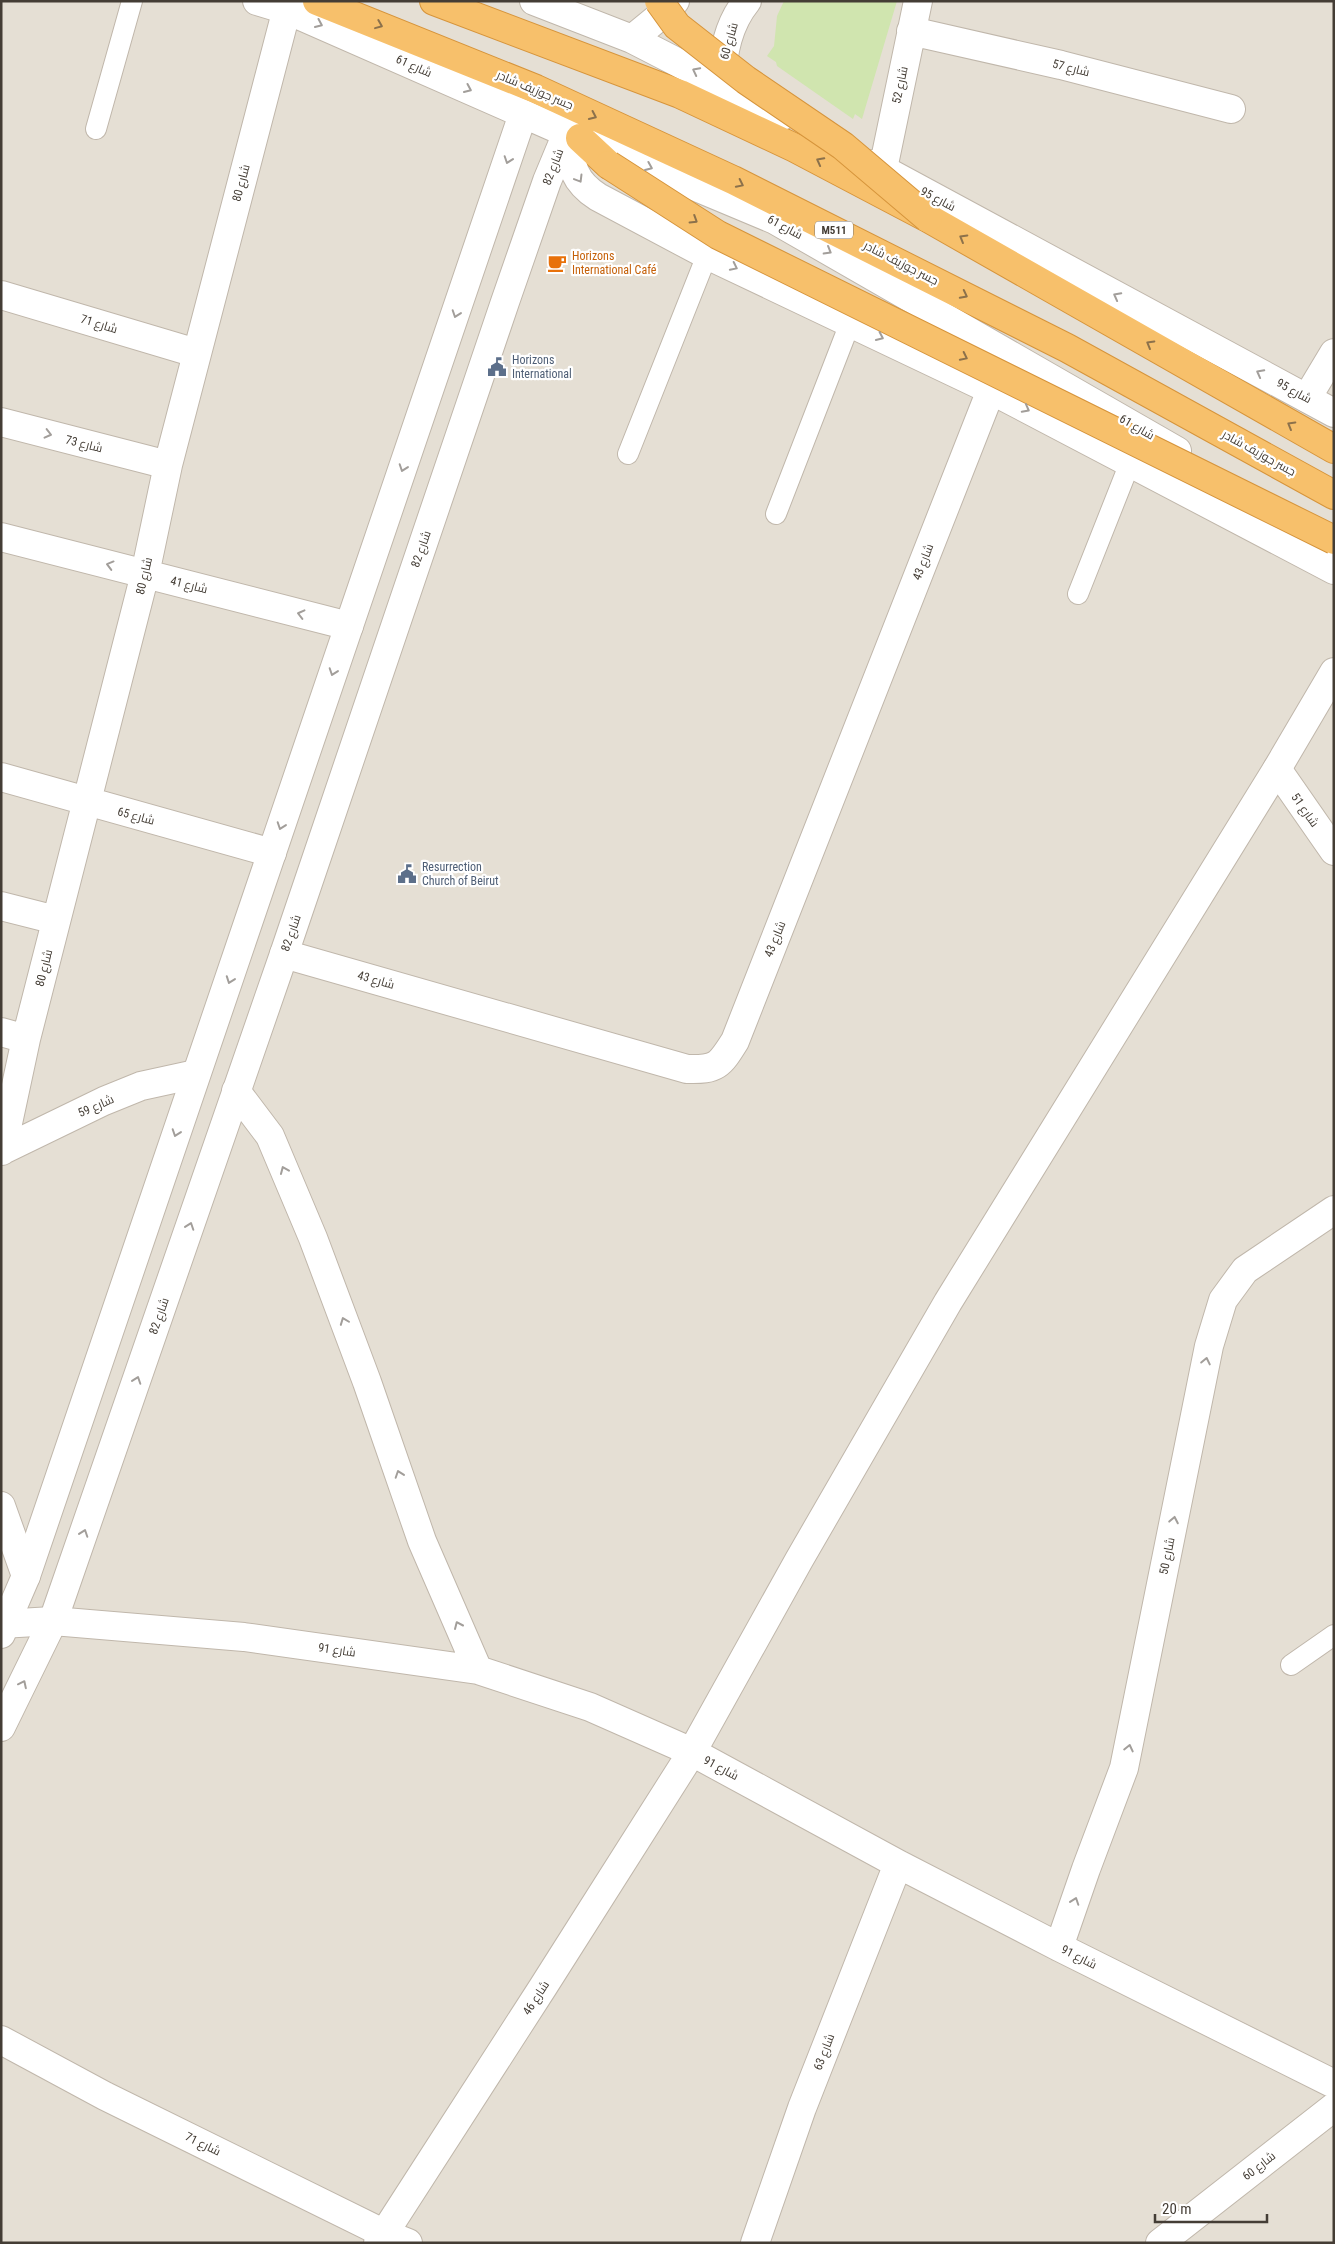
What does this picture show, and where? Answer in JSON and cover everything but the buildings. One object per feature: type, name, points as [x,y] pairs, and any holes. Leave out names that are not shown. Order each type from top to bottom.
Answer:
[{"type":"highway","name":"جسر جوزيف شادر","points":[[317,1],[536,89],[733,180],[1067,348],[1334,495]]},
{"type":"highway","points":[[434,1],[680,94],[795,148],[928,218],[1334,449]]},
{"type":"highway","points":[[659,1],[678,26],[746,80],[843,146],[928,218]]},
{"type":"highway","points":[[574,135],[609,165],[718,235],[1334,540]]},
{"type":"street","name":"شارع 61","points":[[257,1],[288,6],[524,114],[774,220],[1143,430],[1334,547]]},
{"type":"street","name":"شارع 95","points":[[534,1],[632,39],[721,84],[883,169],[1334,413]]},
{"type":"street","points":[[632,39],[666,12],[675,1]]},
{"type":"street","name":"شارع 60","points":[[721,84],[722,59],[729,34],[738,11],[747,1]]},
{"type":"street","name":"شارع 52","points":[[883,169],[918,1]]},
{"type":"street","name":"شارع 80","points":[[1,1151],[14,1036],[56,920],[145,574],[168,465],[196,353],[288,6]]},
{"type":"street","name":"شارع 57","points":[[911,31],[1060,65],[1231,109]]},
{"type":"street","points":[[3,1627],[26,1576],[524,114]]},
{"type":"street","points":[[574,135],[572,166],[577,180],[586,190],[707,255],[991,390],[1334,570]]},
{"type":"street","name":"شارع 82","points":[[1,1728],[53,1621],[284,954],[505,302],[548,181],[574,135]]},
{"type":"street","points":[[465,287],[505,302]]},
{"type":"street","name":"شارع 71","points":[[1,295],[196,353]]},
{"type":"street","points":[[1307,398],[1334,353]]},
{"type":"street","name":"شارع 43","points":[[284,954],[687,1069],[707,1070],[722,1061],[735,1041],[991,390]]},
{"type":"street","name":"شارع 73","points":[[1,422],[168,465]]},
{"type":"street","name":"شارع 41","points":[[1,537],[349,626]]},
{"type":"street","name":"شارع 46","points":[[380,2238],[543,1988],[692,1752],[798,1560],[948,1302],[1277,769],[1334,672]]},
{"type":"street","name":"شارع 51","points":[[1277,769],[1334,851]]},
{"type":"street","name":"شارع 65","points":[[1,777],[272,853]]},
{"type":"street","points":[[1,906],[56,920]]},
{"type":"street","name":"شارع 59","points":[[1,1151],[104,1101],[141,1086],[196,1074]]},
{"type":"street","points":[[236,1091],[270,1136],[310,1230],[367,1382],[422,1541],[478,1670]]},
{"type":"street","name":"شارع 50","points":[[1059,1948],[1124,1768],[1209,1346],[1223,1300],[1245,1270],[1334,1210]]},
{"type":"street","points":[[1,1506],[26,1576]]},
{"type":"street","name":"شارع 91","points":[[3,1627],[53,1621],[244,1637],[478,1670],[590,1706],[692,1752],[898,1864],[1059,1948],[1334,2084]]},
{"type":"street","name":"شارع 63","points":[[755,2243],[802,2108],[898,1864]]},
{"type":"street","name":"شارع 71","points":[[1,2040],[380,2238],[408,2243]]},
{"type":"street","name":"شارع 60","points":[[1160,2243],[1334,2107]]},
{"type":"lane","points":[[96,130],[132,1]]},
{"type":"lane","points":[[628,454],[707,255]]},
{"type":"lane","points":[[776,514],[850,323]]},
{"type":"lane","points":[[1078,594],[1143,430]]},
{"type":"lane","points":[[1291,1665],[1334,1635]]},
{"type":"shaded area","points":[[1,1],[1334,1],[1334,2243],[1,2243]]},
{"type":"green space","points":[[784,1],[897,1],[862,119],[855,114],[853,119],[777,66],[776,62],[767,56],[774,46],[777,16]]},
{"type":"place","name":"Horizons International Café","points":[[557,263]]},
{"type":"place","name":"Horizons International","points":[[497,367]]},
{"type":"place","name":"Resurrection Church of Beirut","points":[[407,874]]}]
